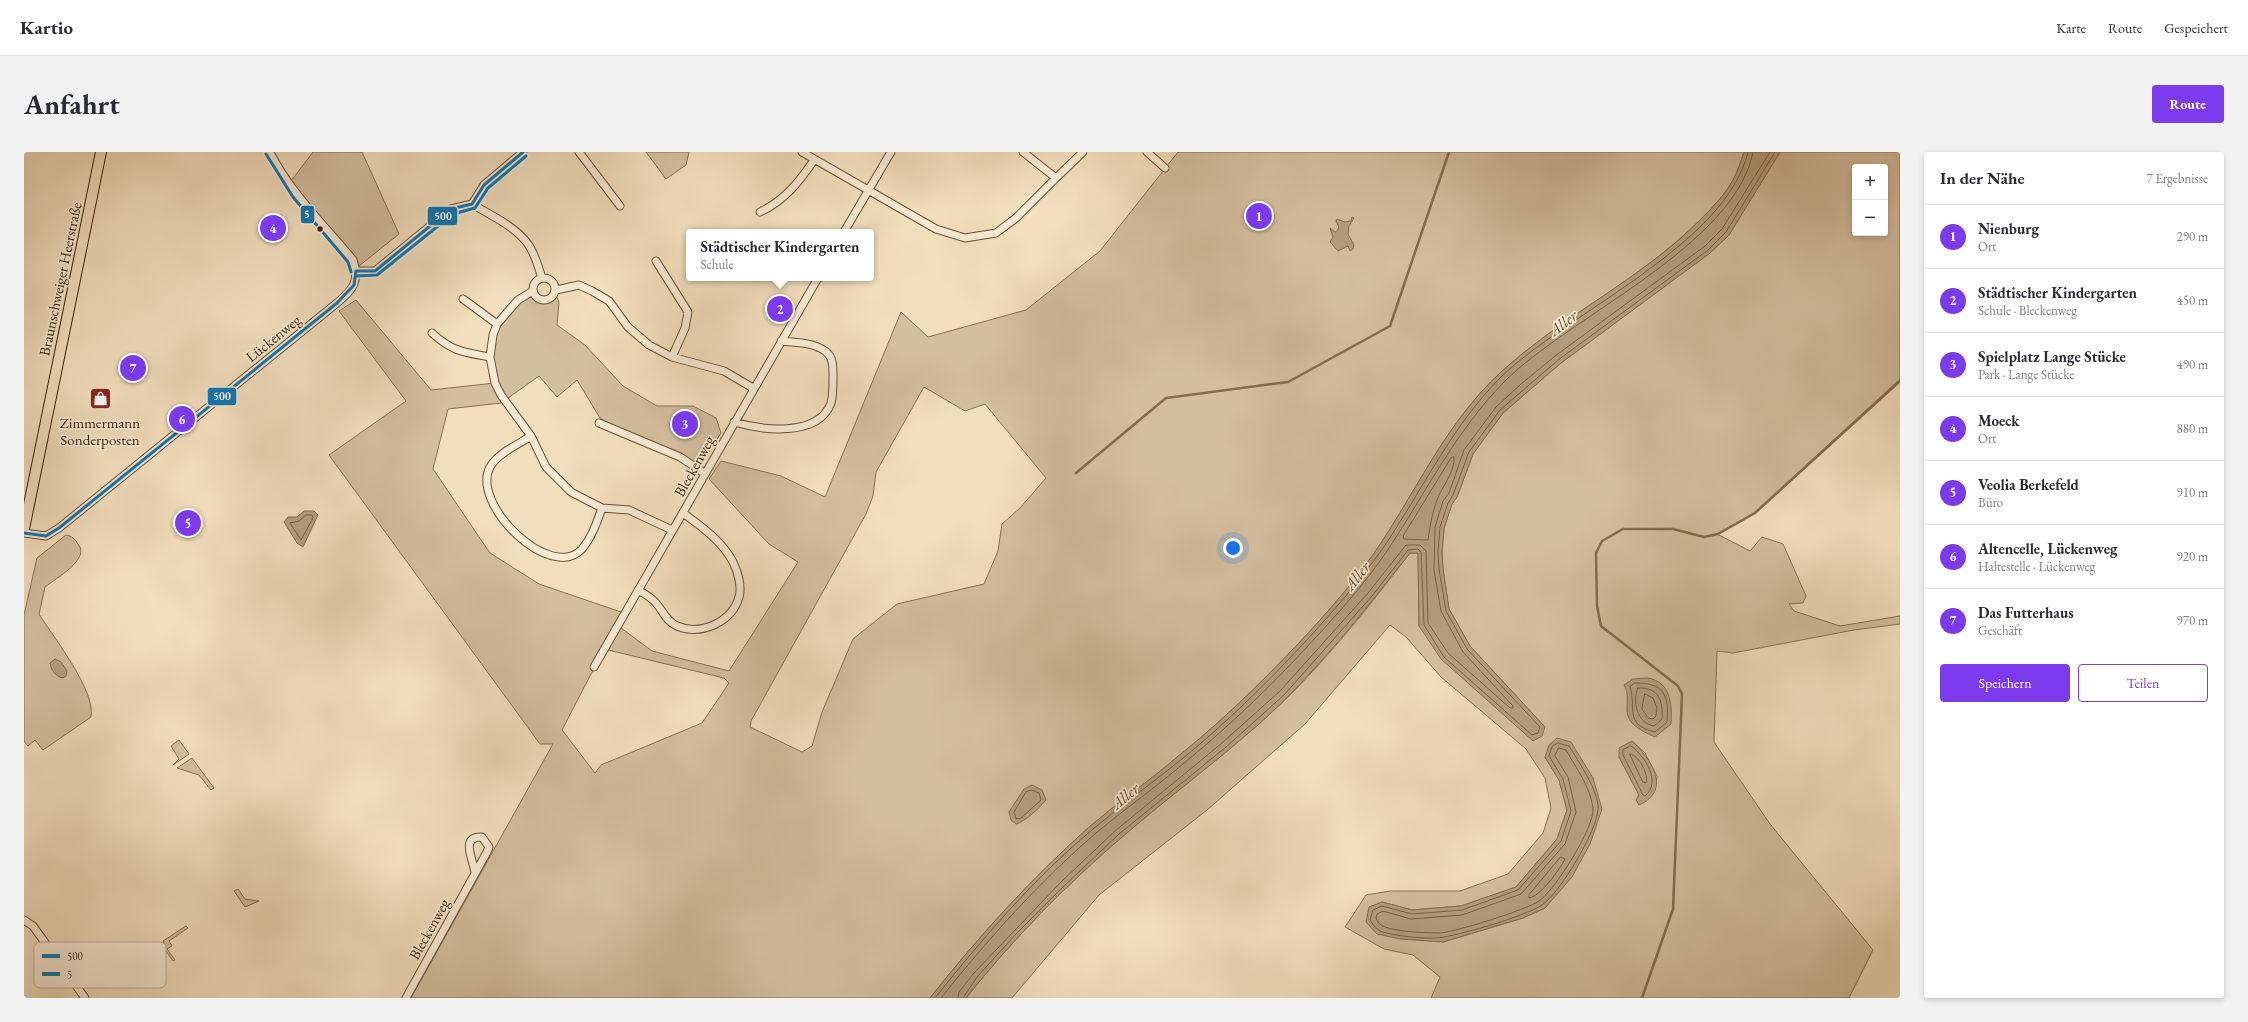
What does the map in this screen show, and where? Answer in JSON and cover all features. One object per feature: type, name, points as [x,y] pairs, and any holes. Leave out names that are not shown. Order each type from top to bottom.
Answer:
[{"type":"main road","name":"Braunschweiger Heerstraße","points":[[24,529],[101,152]]},
{"type":"street","points":[[270,152],[278,166],[300,196],[353,260],[356,271],[375,270],[451,209],[472,204],[484,185],[522,152]]},
{"type":"street","points":[[579,152],[620,206]]},
{"type":"street","points":[[802,152],[936,229],[965,238],[996,233],[1016,218],[1083,152]]},
{"type":"street","points":[[846,229],[891,152]]},
{"type":"street","points":[[1024,152],[1056,178]]},
{"type":"street","points":[[1147,152],[1165,168]]},
{"type":"street","points":[[760,212],[771,207],[792,189],[814,160]]},
{"type":"street","points":[[472,204],[502,222],[527,243],[535,258],[542,278]]},
{"type":"street","points":[[656,261],[688,312],[685,328],[672,357]]},
{"type":"street","name":"Lückenweg","points":[[24,533],[46,536],[59,528],[337,303],[354,285],[356,271]]},
{"type":"street","points":[[542,278],[552,280],[556,290],[553,296],[544,300],[537,297],[534,291],[534,284],[542,278]]},
{"type":"street","name":"Bleckenweg","points":[[594,667],[683,513],[704,473],[816,281]]},
{"type":"street","points":[[556,290],[579,285],[592,290],[609,301],[628,327],[649,345],[672,357],[724,372],[753,388]]},
{"type":"street","points":[[534,291],[518,300],[497,324],[493,335],[490,357],[495,383],[498,390],[531,436],[546,467],[571,492],[602,508],[629,510],[672,530]]},
{"type":"street","points":[[464,299],[497,324]]},
{"type":"street","points":[[432,333],[446,346],[462,352],[490,357]]},
{"type":"street","points":[[734,422],[755,428],[775,430],[804,426],[815,422],[831,404],[833,368],[832,360],[827,352],[816,345],[781,341]]},
{"type":"street","points":[[599,423],[680,457],[704,473]]},
{"type":"street","points":[[531,436],[498,458],[490,467],[486,484],[489,498],[499,514],[518,535],[537,551],[556,558],[569,556],[581,550],[592,533],[602,508]]},
{"type":"street","points":[[638,590],[653,600],[664,615],[677,626],[696,629],[712,627],[728,616],[739,598],[740,583],[733,562],[714,537],[683,513]]},
{"type":"street","name":"Bleckenweg","points":[[406,998],[491,846],[482,837],[476,837],[471,841],[468,847],[475,873]]},
{"type":"street","points":[[24,920],[33,926],[44,942]]},
{"type":"street","points":[[77,988],[84,998]]},
{"type":"shaded area","points":[[313,152],[362,152],[399,234],[359,266],[291,181]]},
{"type":"shaded area","points":[[646,152],[689,152],[686,165],[666,179]]},
{"type":"shaded area","points":[[1178,152],[1744,152],[1733,180],[1718,202],[1676,242],[1652,262],[1524,353],[1500,373],[1482,391],[1450,432],[1372,556],[1342,595],[1309,632],[1227,715],[1170,764],[1088,828],[1046,868],[986,931],[930,998],[411,998],[553,744],[540,744],[329,455],[406,401],[339,311],[356,300],[431,390],[495,383],[491,361],[492,348],[497,329],[502,321],[508,313],[522,301],[531,297],[538,300],[547,301],[556,296],[559,302],[557,325],[585,345],[623,386],[657,406],[693,406],[716,418],[721,433],[700,466],[682,455],[621,433],[600,418],[577,380],[557,397],[539,376],[501,403],[448,409],[433,469],[490,553],[539,584],[624,613],[617,625],[652,651],[729,671],[798,562],[769,544],[709,479],[721,461],[781,476],[825,497],[901,312],[928,337],[1026,310],[1100,251]],"holes":[[[924,387],[965,411],[985,404],[1046,478],[1020,508],[1002,524],[998,551],[984,584],[897,604],[853,639],[822,712],[812,746],[802,752],[750,727],[751,721],[866,514],[873,496],[876,472]],[[604,649],[724,678],[729,683],[702,723],[601,765],[595,773],[562,730]]]},
{"type":"shaded area","points":[[1780,152],[1900,152],[1900,379],[1754,513],[1717,534],[1750,551],[1762,537],[1783,544],[1806,596],[1803,603],[1789,604],[1794,611],[1840,626],[1900,616],[1900,624],[1854,630],[1733,653],[1717,651],[1714,742],[1770,824],[1873,950],[1849,998],[1431,998],[1440,977],[1413,955],[1384,949],[1345,927],[1366,895],[1390,891],[1460,891],[1508,874],[1543,833],[1551,808],[1545,778],[1526,749],[1441,677],[1406,637],[1390,625],[1305,724],[1207,810],[1099,895],[1012,998],[966,998],[1021,934],[1080,874],[1259,724],[1300,685],[1339,642],[1410,553],[1418,553],[1419,626],[1545,727],[1470,646],[1449,609],[1442,552],[1444,528],[1452,504],[1457,497],[1473,454],[1503,413],[1561,363],[1710,253],[1729,235]],"holes":[[[1632,741],[1645,753],[1657,776],[1655,790],[1636,800],[1639,795],[1619,757]],[[1545,757],[1602,809],[1545,908],[1523,918],[1443,942],[1382,902],[1412,910],[1461,906],[1516,887],[1557,839],[1567,810],[1559,780]]]},
{"type":"shaded area","points":[[66,535],[72,537],[77,542],[81,550],[80,556],[70,568],[45,587],[39,614],[81,679],[91,706],[91,717],[43,750],[35,740],[28,746],[24,741],[24,615],[37,558]]},
{"type":"shaded area","points":[[179,740],[189,754],[173,765],[179,759],[171,746]]},
{"type":"shaded area","points":[[192,758],[214,788],[211,790],[199,775],[177,768]]},
{"type":"shaded area","points":[[238,889],[245,899],[259,901],[245,907],[234,891]]},
{"type":"shaded area","points":[[186,926],[188,928],[169,941],[172,946],[167,949],[175,960],[173,961],[166,951],[166,942],[163,941]]},
{"type":"water","name":"Aller","points":[[1744,152],[1780,152],[1729,235],[1710,253],[1561,363],[1503,413],[1473,454],[1457,497],[1452,504],[1444,528],[1442,552],[1449,609],[1470,646],[1545,727],[1542,736],[1533,741],[1441,659],[1419,626],[1418,553],[1410,553],[1338,642],[1300,684],[1259,724],[1080,874],[1021,934],[966,998],[930,998],[986,931],[1046,868],[1088,828],[1170,764],[1227,715],[1309,632],[1342,595],[1372,556],[1450,432],[1482,391],[1500,373],[1524,353],[1652,262],[1676,242],[1718,202],[1733,180]]},
{"type":"water","points":[[1352,217],[1354,218],[1349,226],[1348,234],[1354,245],[1353,249],[1350,251],[1348,246],[1338,251],[1330,242],[1333,237],[1330,228],[1335,232],[1337,231],[1339,227],[1336,221],[1337,219],[1345,222],[1351,221]]},
{"type":"water","points":[[304,511],[314,511],[318,515],[303,547],[297,543],[284,522],[288,517],[297,517]]},
{"type":"water","points":[[55,659],[61,662],[67,671],[66,676],[63,678],[56,675],[51,668],[50,663]]},
{"type":"water","points":[[1650,678],[1664,686],[1667,692],[1671,704],[1671,724],[1655,737],[1633,724],[1628,715],[1627,694],[1624,685],[1633,679]]},
{"type":"water","points":[[1557,738],[1571,742],[1593,778],[1602,809],[1590,844],[1572,877],[1545,908],[1523,918],[1443,942],[1400,939],[1377,934],[1366,922],[1369,907],[1382,902],[1412,910],[1461,906],[1516,887],[1557,839],[1567,810],[1559,780],[1545,757],[1549,745]]},
{"type":"water","points":[[1632,741],[1651,765],[1655,774],[1656,783],[1655,791],[1649,799],[1639,805],[1636,800],[1639,795],[1619,757],[1619,748]]},
{"type":"water","points":[[1032,785],[1042,790],[1046,800],[1028,818],[1016,824],[1011,820],[1009,812],[1024,789]]},
{"type":"waterway","points":[[1076,473],[1166,398],[1288,382],[1390,326],[1449,152]]},
{"type":"waterway","points":[[1642,998],[1673,909],[1682,694],[1678,686],[1601,626],[1597,606],[1596,553],[1602,541],[1623,529],[1673,529],[1704,537],[1718,534],[1755,513],[1900,381]]},
{"type":"transit line","name":"500","points":[[356,271],[375,271],[451,209],[472,204],[484,185],[523,152]]},
{"type":"transit line","name":"5","points":[[266,154],[293,197],[348,262],[351,272]]},
{"type":"transit line","name":"5","points":[[356,276],[377,275],[453,214],[475,208],[488,188],[526,156]]},
{"type":"transit line","name":"500","points":[[24,533],[46,536],[59,528],[337,303],[354,285],[356,271]]},
{"type":"place","name":"Nienburg","points":[[1259,216]]},
{"type":"place","name":"Moeck","points":[[273,228]]},
{"type":"place","name":"Städtischer Kindergarten","points":[[780,309]]},
{"type":"place","name":"Das Futterhaus","points":[[133,368]]},
{"type":"place","name":"Zimmermann Sonderposten","points":[[100,399]]},
{"type":"place","name":"Altencelle, Lückenweg","points":[[182,419]]},
{"type":"place","name":"Spielplatz Lange Stücke","points":[[685,424]]},
{"type":"place","name":"Veolia Berkefeld","points":[[188,523]]}]
